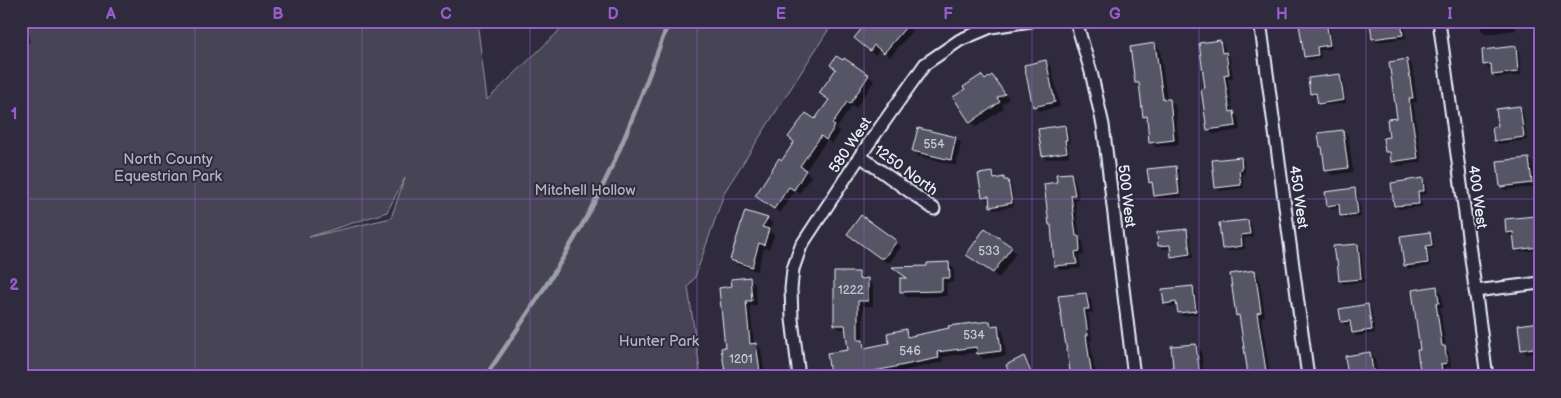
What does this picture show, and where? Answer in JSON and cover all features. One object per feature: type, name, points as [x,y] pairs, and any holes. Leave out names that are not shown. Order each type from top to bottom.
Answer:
[{"type":"street","name":"580 West","points":[[799,377],[792,319],[791,289],[793,269],[801,246],[860,156],[925,64],[960,40],[990,27],[1032,21]]},
{"type":"street","name":"500 West","points":[[1076,21],[1103,125],[1134,377]]},
{"type":"street","name":"450 West","points":[[1260,21],[1308,377]]},
{"type":"street","name":"400 West","points":[[1439,21],[1487,377]]},
{"type":"street","name":"1250 North","points":[[860,156],[934,209]]},
{"type":"street","points":[[1476,291],[1540,283]]},
{"type":"green space","points":[[21,21],[477,21],[487,100],[556,34],[566,21],[834,21],[725,191],[695,277],[688,287],[701,377],[21,377]],"holes":[[[405,178],[391,218],[309,237],[387,212]]]},
{"type":"building","points":[[868,21],[911,21],[884,53],[874,45],[870,51],[854,38]]},
{"type":"building","points":[[1326,21],[1330,45],[1317,47],[1318,55],[1304,57],[1299,24]]},
{"type":"building","points":[[1370,21],[1401,21],[1403,35],[1372,39]]},
{"type":"building","points":[[1220,40],[1222,53],[1226,52],[1229,74],[1224,75],[1230,112],[1234,111],[1236,126],[1207,130],[1201,89],[1205,88],[1199,43]]},
{"type":"building","points":[[1155,43],[1163,99],[1170,99],[1174,140],[1149,143],[1147,116],[1143,117],[1139,83],[1135,83],[1130,47]]},
{"type":"building","points":[[1516,46],[1518,72],[1492,75],[1491,64],[1483,65],[1482,50]]},
{"type":"building","points":[[836,56],[843,60],[844,58],[869,75],[850,104],[847,102],[832,124],[835,126],[826,140],[821,136],[800,166],[806,170],[794,190],[789,187],[774,209],[755,196],[779,158],[782,160],[794,142],[788,137],[806,113],[815,119],[829,100],[819,93],[836,69],[830,65]]},
{"type":"building","points":[[1407,59],[1413,98],[1409,98],[1418,158],[1391,162],[1390,152],[1385,152],[1383,138],[1389,137],[1387,119],[1397,118],[1389,62]]},
{"type":"building","points":[[1046,60],[1055,102],[1033,107],[1024,65]]},
{"type":"building","points":[[1340,74],[1344,100],[1318,104],[1316,93],[1310,94],[1308,78]]},
{"type":"building","points":[[981,75],[985,80],[992,75],[1005,94],[997,98],[1000,102],[970,123],[953,97],[965,89],[963,87]]},
{"type":"building","points":[[1520,106],[1524,137],[1494,141],[1492,127],[1498,126],[1496,109]]},
{"type":"building","points":[[1065,125],[1067,152],[1042,156],[1038,129]]},
{"type":"building","points":[[918,128],[956,137],[951,160],[912,151]]},
{"type":"building","points":[[1343,130],[1348,168],[1325,171],[1318,133]]},
{"type":"building","points":[[1241,157],[1242,170],[1239,171],[1241,185],[1215,188],[1212,160]]},
{"type":"building","points":[[1529,158],[1532,183],[1500,187],[1497,161]]},
{"type":"building","points":[[1176,166],[1179,193],[1154,196],[1152,182],[1149,183],[1147,169]]},
{"type":"building","points":[[993,172],[994,179],[1004,177],[1004,180],[1008,180],[1012,203],[990,207],[989,196],[982,197],[978,174]]},
{"type":"building","points":[[1071,173],[1075,195],[1071,195],[1076,236],[1079,236],[1080,251],[1075,252],[1077,264],[1054,266],[1051,225],[1049,225],[1044,184],[1057,182],[1056,174]]},
{"type":"building","points":[[1423,178],[1424,191],[1418,191],[1419,204],[1394,206],[1391,183]]},
{"type":"building","points":[[1355,188],[1358,214],[1340,216],[1339,204],[1327,206],[1325,192]]},
{"type":"building","points":[[745,211],[768,218],[762,227],[769,229],[764,245],[759,243],[752,267],[730,260]]},
{"type":"building","points":[[861,215],[897,241],[884,258],[880,258],[847,234]]},
{"type":"building","points":[[1535,216],[1539,247],[1515,250],[1513,232],[1506,233],[1505,219]]},
{"type":"building","points":[[1248,220],[1250,234],[1241,235],[1242,246],[1222,249],[1219,223]]},
{"type":"building","points":[[985,228],[1012,247],[993,273],[966,255]]},
{"type":"building","points":[[1187,229],[1190,254],[1171,257],[1170,245],[1158,246],[1157,232]]},
{"type":"building","points":[[1430,232],[1432,245],[1426,246],[1428,263],[1404,266],[1400,236]]},
{"type":"building","points":[[1358,244],[1361,279],[1339,281],[1337,260],[1335,260],[1333,246]]},
{"type":"building","points":[[949,262],[950,278],[942,278],[942,291],[900,292],[900,278],[907,278],[892,267],[927,266],[927,263]]},
{"type":"building","points":[[1255,270],[1261,312],[1257,313],[1266,371],[1248,374],[1239,315],[1236,316],[1230,274]]},
{"type":"building","points":[[834,272],[859,272],[859,279],[868,278],[868,301],[858,301],[858,340],[863,340],[864,348],[889,343],[887,333],[906,329],[907,337],[949,328],[948,326],[990,321],[991,326],[998,325],[1001,351],[977,354],[976,347],[937,352],[939,358],[870,373],[855,375],[854,372],[830,375],[827,353],[848,350],[845,325],[834,325]]},
{"type":"building","points":[[750,277],[752,301],[746,301],[750,344],[756,343],[760,372],[733,376],[732,370],[725,371],[721,348],[725,347],[719,288],[732,286],[731,279]]},
{"type":"building","points":[[1193,286],[1196,311],[1178,313],[1176,302],[1164,304],[1162,289]]},
{"type":"building","points":[[1437,286],[1439,303],[1436,303],[1442,346],[1445,346],[1447,363],[1441,364],[1443,376],[1421,377],[1417,350],[1420,350],[1412,290]]},
{"type":"building","points":[[1086,293],[1089,309],[1084,309],[1092,377],[1071,377],[1058,296]]},
{"type":"building","points":[[1368,304],[1372,330],[1352,333],[1350,321],[1341,322],[1339,309]]},
{"type":"building","points":[[1540,322],[1540,347],[1521,350],[1518,325]]},
{"type":"building","points":[[1196,344],[1200,377],[1174,377],[1171,346]]},
{"type":"building","points":[[1370,352],[1374,377],[1348,377],[1345,356]]},
{"type":"building","points":[[1024,356],[1033,377],[1011,377],[1006,365]]},
{"type":"waterway","points":[[485,377],[551,277],[596,200],[625,136],[669,21]]},
{"type":"park label","name":"North County Equestrian Park","points":[[168,168]]},
{"type":"park label","name":"Mitchell Hollow","points":[[585,190]]},
{"type":"park label","name":"Hunter Park","points":[[659,341]]}]
